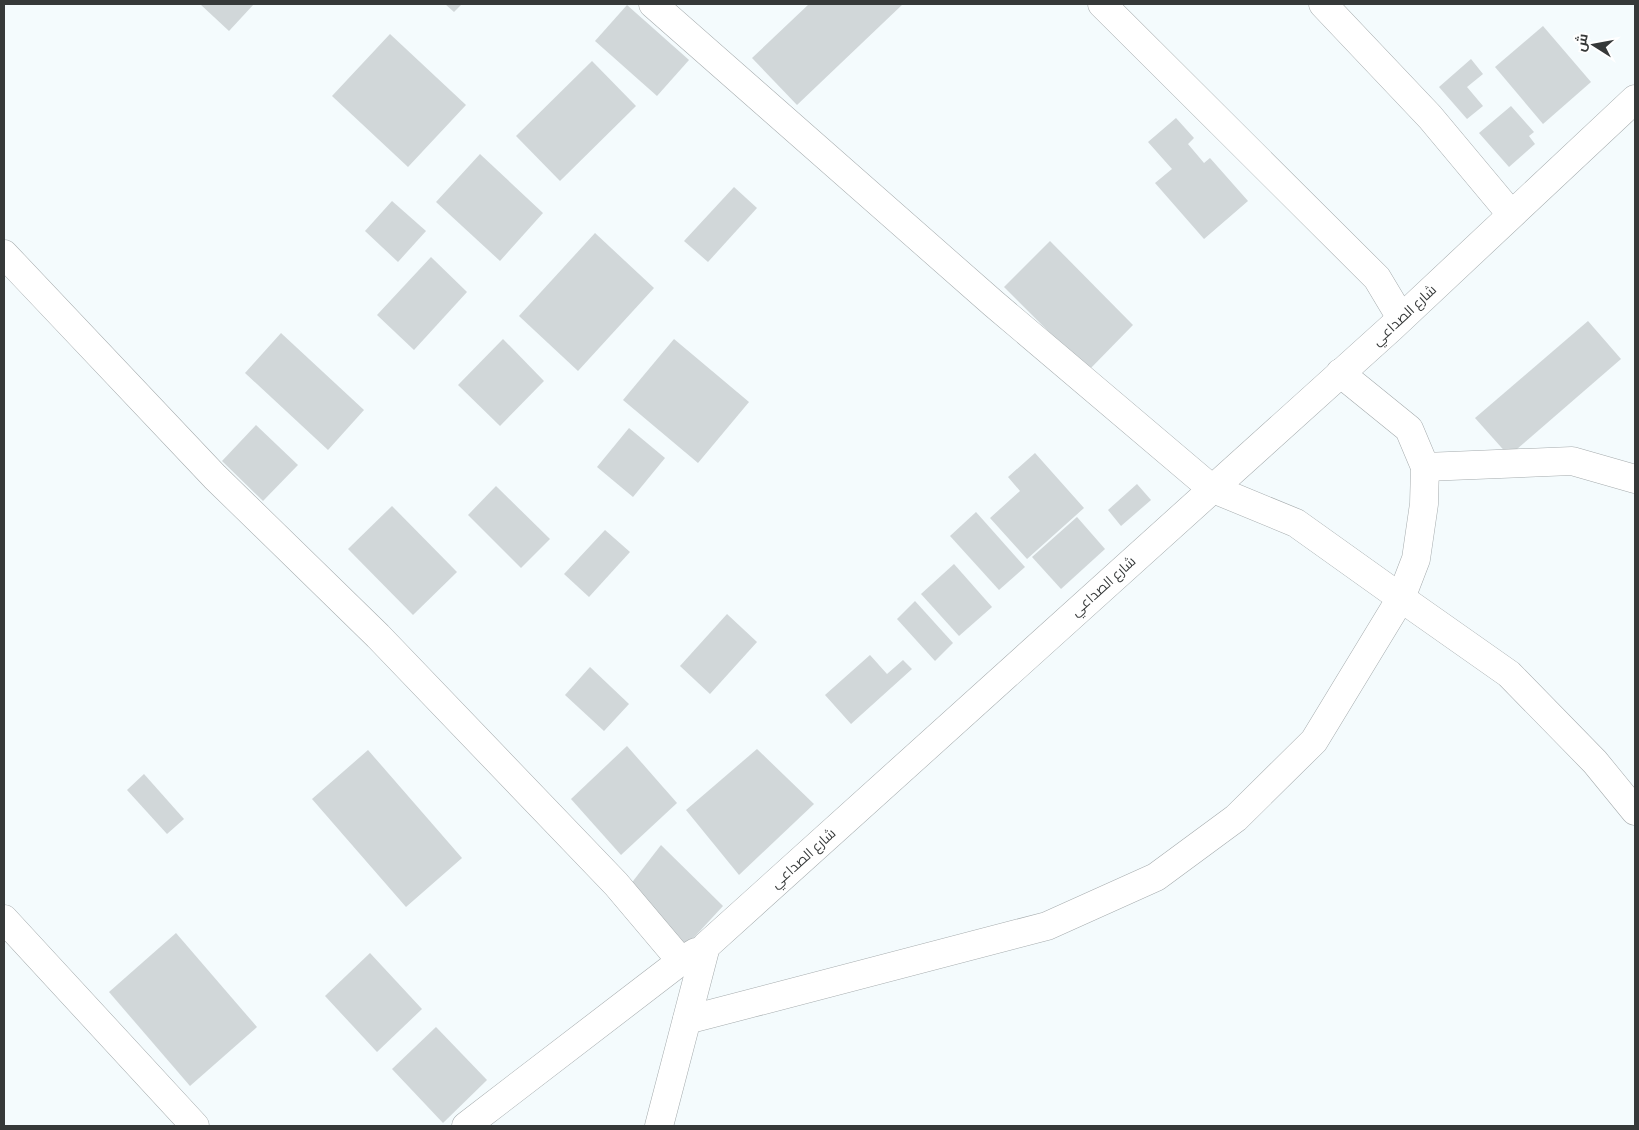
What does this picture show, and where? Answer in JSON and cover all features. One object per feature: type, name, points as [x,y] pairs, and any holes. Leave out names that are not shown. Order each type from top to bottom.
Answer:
[{"type":"street","points":[[653,4],[994,304],[1211,488],[1296,523],[1509,674],[1632,800]]},
{"type":"street","points":[[1102,4],[1377,278],[1401,318]]},
{"type":"street","points":[[1323,4],[1430,117],[1511,214]]},
{"type":"street","name":"شارع الصداعي","points":[[466,1126],[681,961],[706,946],[1401,318],[1635,99]]},
{"type":"street","points":[[4,254],[216,477],[378,636],[616,884],[681,961]]},
{"type":"street","points":[[687,1020],[1047,926],[1156,877],[1236,818],[1314,740],[1401,598],[1416,559],[1424,504],[1425,467],[1409,429],[1340,373]]},
{"type":"street","points":[[1425,467],[1572,461],[1635,479]]},
{"type":"street","points":[[4,919],[195,1126]]},
{"type":"street","points":[[659,1126],[706,946]]},
{"type":"building","points":[[200,4],[254,4],[229,31]]},
{"type":"building","points":[[445,4],[462,4],[454,12]]},
{"type":"building","points":[[809,4],[903,4],[797,105],[752,58]]},
{"type":"building","points":[[627,5],[689,60],[657,96],[595,41]]},
{"type":"building","points":[[1543,26],[1591,82],[1543,124],[1495,67]]},
{"type":"building","points":[[390,34],[466,105],[408,167],[332,96]]},
{"type":"building","points":[[1471,59],[1483,74],[1467,87],[1483,106],[1467,119],[1439,87]]},
{"type":"building","points":[[592,61],[636,106],[560,181],[516,136]]},
{"type":"building","points":[[1511,106],[1534,132],[1529,136],[1535,144],[1509,167],[1479,133]]},
{"type":"building","points":[[1176,118],[1194,138],[1188,144],[1204,163],[1210,158],[1248,201],[1204,239],[1155,183],[1172,169],[1148,142]]},
{"type":"building","points":[[480,154],[543,213],[500,261],[436,202]]},
{"type":"building","points":[[734,187],[757,208],[708,262],[684,241]]},
{"type":"building","points":[[392,201],[426,231],[398,262],[365,231]]},
{"type":"building","points":[[595,233],[654,288],[578,371],[519,316]]},
{"type":"building","points":[[1050,241],[1133,325],[1088,371],[1004,287]]},
{"type":"building","points":[[431,257],[467,292],[414,350],[377,315]]},
{"type":"building","points":[[1588,321],[1621,359],[1509,456],[1475,418]]},
{"type":"building","points":[[281,333],[364,410],[328,450],[245,373]]},
{"type":"building","points":[[503,339],[544,381],[500,426],[458,385]]},
{"type":"building","points":[[674,339],[749,402],[698,463],[623,400]]},
{"type":"building","points":[[256,425],[298,465],[263,501],[222,461]]},
{"type":"building","points":[[629,428],[665,458],[633,497],[597,467]]},
{"type":"building","points":[[1035,453],[1084,508],[1027,559],[990,518],[1020,491],[1008,477]]},
{"type":"building","points":[[1137,484],[1151,500],[1121,526],[1108,510]]},
{"type":"building","points":[[496,486],[550,539],[521,568],[468,515]]},
{"type":"building","points":[[392,506],[457,572],[413,615],[348,549]]},
{"type":"building","points":[[976,512],[1025,567],[999,590],[950,536]]},
{"type":"building","points":[[1077,517],[1105,549],[1061,589],[1032,557]]},
{"type":"building","points":[[605,530],[630,552],[589,597],[564,574]]},
{"type":"building","points":[[954,564],[992,607],[959,636],[921,594]]},
{"type":"building","points":[[915,601],[953,643],[935,661],[897,619]]},
{"type":"building","points":[[727,614],[757,642],[710,694],[680,666]]},
{"type":"building","points":[[870,655],[887,674],[903,660],[912,669],[851,724],[825,695]]},
{"type":"building","points":[[590,667],[629,704],[604,731],[565,695]]},
{"type":"building","points":[[627,746],[677,803],[621,855],[571,799]]},
{"type":"building","points":[[757,749],[814,804],[739,875],[686,810]]},
{"type":"building","points":[[368,750],[462,858],[406,907],[312,799]]},
{"type":"building","points":[[144,774],[184,819],[167,834],[127,790]]},
{"type":"building","points":[[661,845],[723,906],[686,946],[630,885]]},
{"type":"building","points":[[176,933],[257,1027],[190,1086],[109,992]]},
{"type":"building","points":[[370,953],[422,1009],[377,1052],[325,996]]},
{"type":"building","points":[[436,1027],[487,1080],[443,1123],[392,1069]]}]
